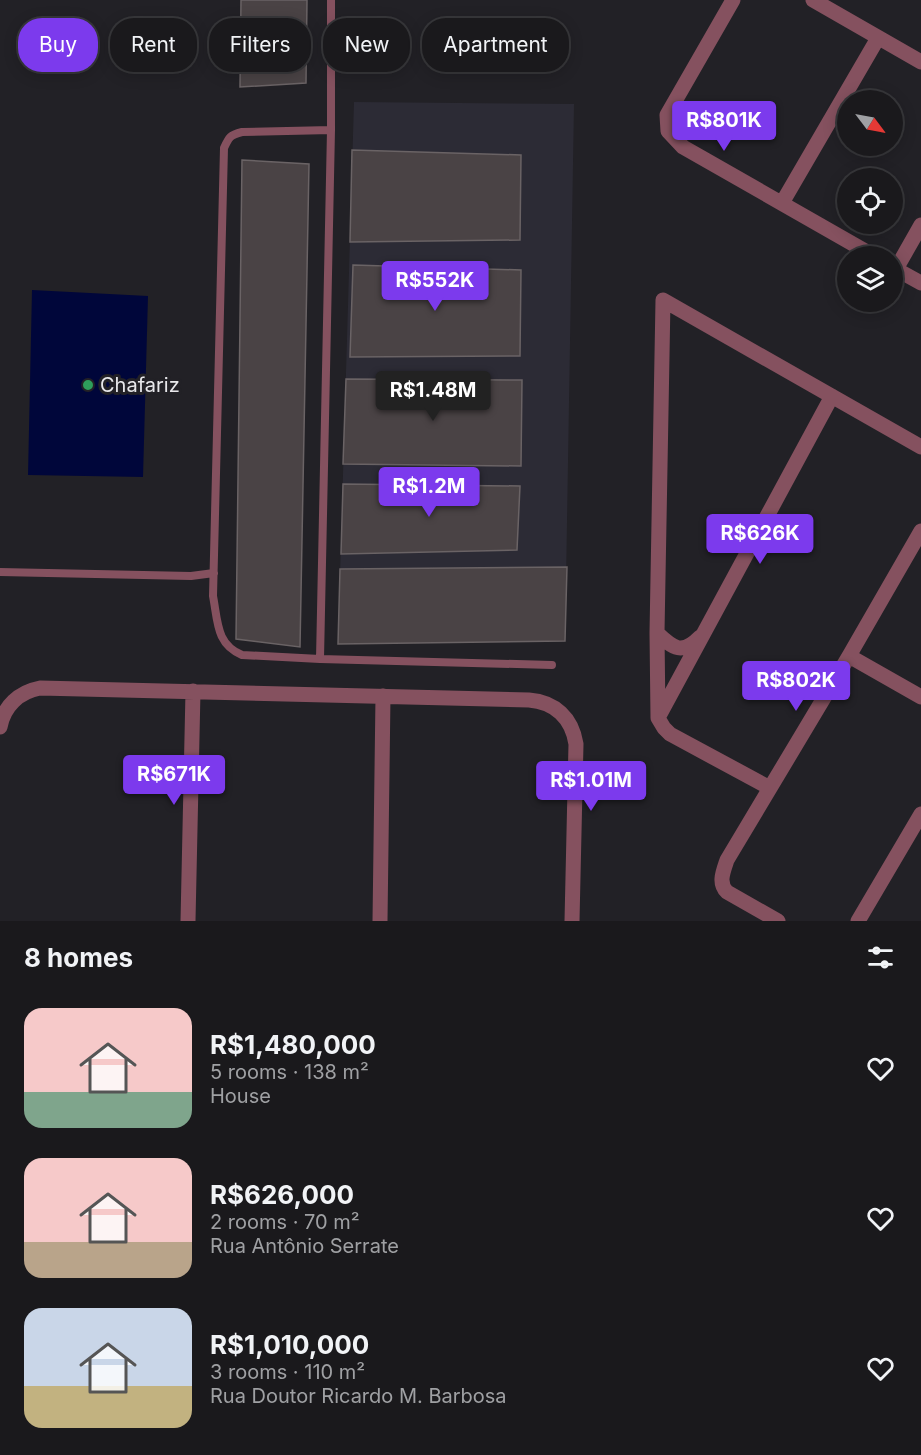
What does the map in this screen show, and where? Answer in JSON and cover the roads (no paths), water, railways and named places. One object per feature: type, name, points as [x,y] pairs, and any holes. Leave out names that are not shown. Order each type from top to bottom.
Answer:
[{"type":"street","points":[[733,0],[667,115],[669,131],[683,147],[857,246]]},
{"type":"street","points":[[813,0],[921,62]]},
{"type":"street","points":[[782,203],[878,38]]},
{"type":"street","points":[[903,254],[921,225]]},
{"type":"street","points":[[903,273],[921,283]]},
{"type":"street","points":[[770,788],[670,734],[658,718],[657,633],[663,300],[921,447]]},
{"type":"street","points":[[658,718],[832,396]]},
{"type":"street","points":[[778,921],[723,888],[721,881],[727,860],[921,531]]},
{"type":"street","points":[[657,633],[669,644],[685,648],[692,645],[707,630]]},
{"type":"street","points":[[849,656],[921,697]]},
{"type":"street","points":[[0,728],[4,715],[13,702],[25,692],[40,687],[537,700],[552,706],[564,715],[572,728],[576,744],[572,921]]},
{"type":"street","points":[[188,921],[193,691]]},
{"type":"street","points":[[380,921],[383,696]]},
{"type":"street","points":[[858,921],[921,814]]},
{"type":"lane","points":[[320,659],[331,130],[331,0]]},
{"type":"lane","points":[[331,130],[242,132],[232,134],[224,148],[213,596],[222,639],[230,650],[242,656],[552,665]]},
{"type":"lane","points":[[0,573],[191,576],[214,573]]},
{"type":"place","name":"Chafariz","points":[[88,385]]}]
